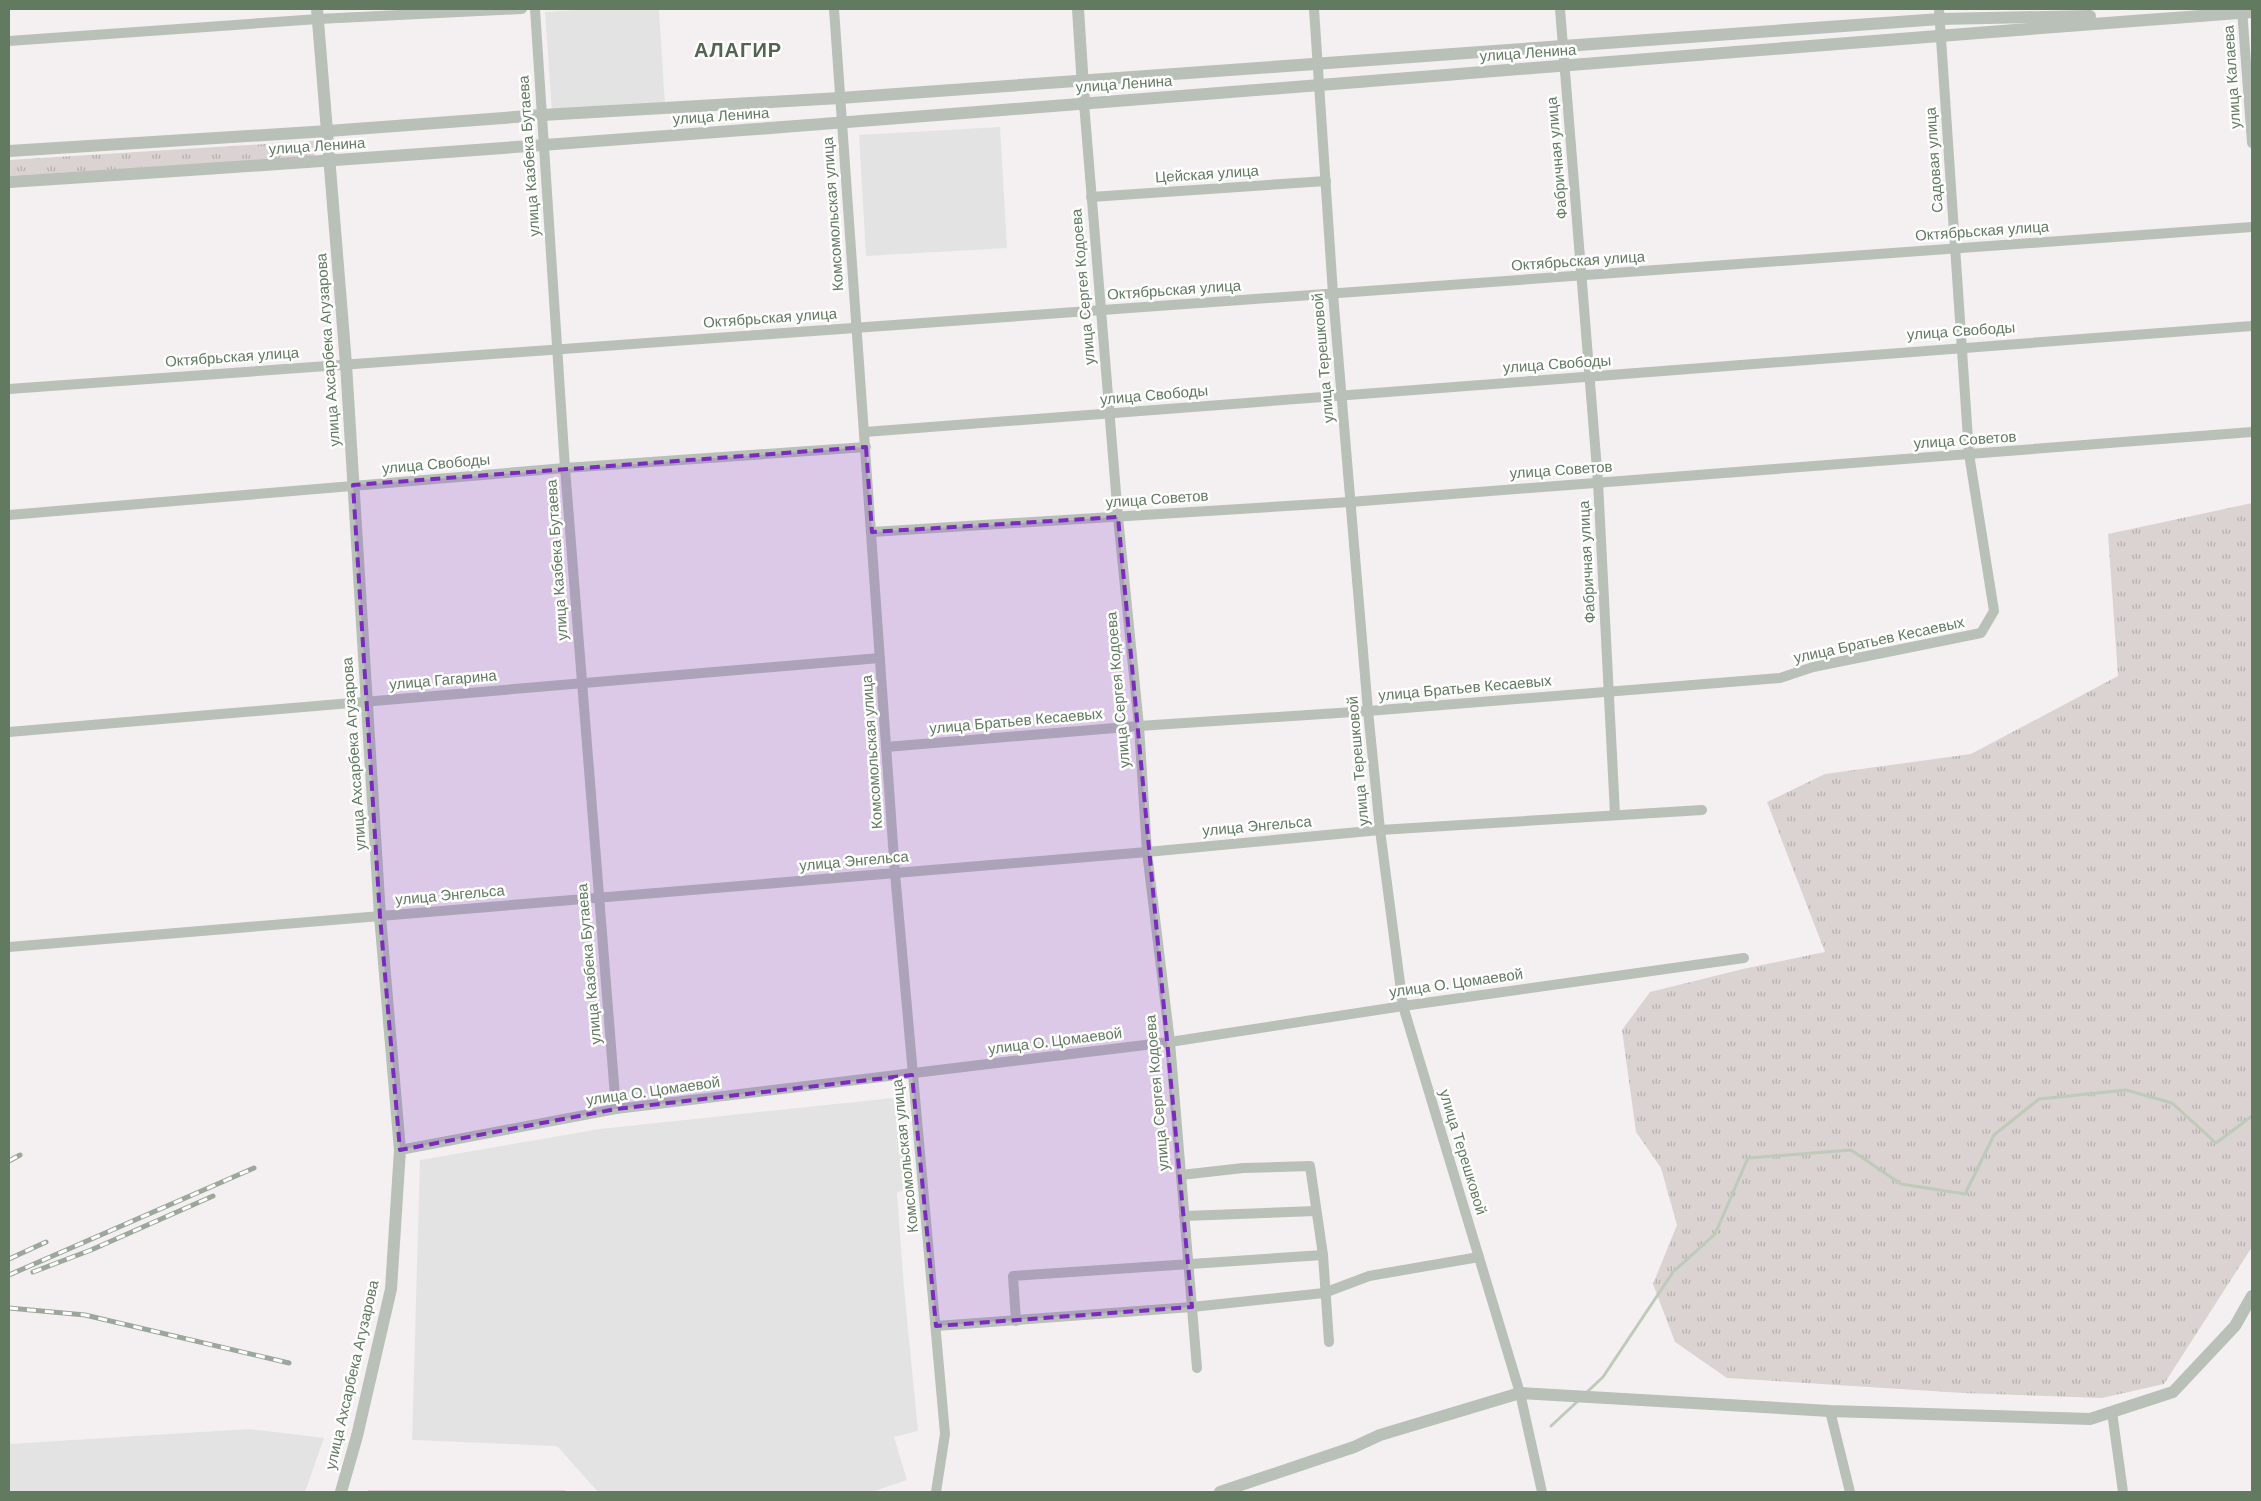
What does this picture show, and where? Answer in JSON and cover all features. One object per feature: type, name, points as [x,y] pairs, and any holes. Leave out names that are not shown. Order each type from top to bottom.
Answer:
[{"type":"street","points":[[9,41],[318,14],[522,9]]},
{"type":"street","name":"улица Казбека Бутаева","points":[[535,9],[565,468],[616,1109]]},
{"type":"street","name":"Комсомольская улица","points":[[834,9],[886,747],[912,1074],[936,1326],[944,1434],[936,1492]]},
{"type":"street","name":"улица Сергея Кодоева","points":[[1078,9],[1091,197],[1118,517],[1139,726],[1147,852],[1170,1042],[1197,1368]]},
{"type":"street","name":"улица Терешковой","points":[[1314,9],[1333,294],[1368,711],[1380,830],[1403,1006],[1520,1393],[1542,1492]]},
{"type":"street","name":"Фабричная улица","points":[[1560,9],[1598,482],[1616,814]]},
{"type":"street","name":"улица Ленина","points":[[9,151],[328,131],[542,115],[840,98],[1562,46],[1939,14],[2246,11]]},
{"type":"street","name":"улица Ленина","points":[[9,182],[842,124],[1084,103],[2246,11]]},
{"type":"street","name":"улица Калаева","points":[[2246,11],[2252,144]]},
{"type":"street","name":"улица Ахсарбека Агузарова","points":[[318,14],[346,364],[380,916],[400,1150],[390,1289],[357,1436],[341,1492]]},
{"type":"street","name":"Садовая улица","points":[[1939,14],[1969,454],[1994,611],[1981,633]]},
{"type":"street","name":"Цейская улица","points":[[1091,197],[1326,181]]},
{"type":"street","name":"Октябрьская улица","points":[[9,389],[2252,227]]},
{"type":"street","name":"улица Свободы","points":[[865,432],[1962,346],[2252,326]]},
{"type":"street","name":"улица Советов","points":[[872,532],[1350,502],[2252,432]]},
{"type":"street","name":"улица Свободы","points":[[9,515],[565,468],[866,447]]},
{"type":"street","name":"улица Братьев Кесаевых","points":[[886,747],[1780,678],[1813,667],[1981,633]]},
{"type":"street","name":"улица Гагарина","points":[[9,732],[880,658]]},
{"type":"street","name":"улица Энгельса","points":[[9,947],[1147,852],[1380,830],[1702,810]]},
{"type":"street","name":"улица О. Цомаевой","points":[[400,1150],[616,1109],[1170,1042],[1403,1006],[1744,958]]},
{"type":"street","points":[[1181,1175],[1243,1168],[1310,1166],[1323,1254],[1324,1293],[1329,1342]]},
{"type":"street","points":[[1184,1216],[1316,1211]]},
{"type":"street","points":[[1016,1321],[1013,1276],[1323,1254]]},
{"type":"street","points":[[936,1326],[1192,1307],[1324,1293],[1369,1276],[1479,1257]]},
{"type":"street","points":[[1220,1492],[1354,1447],[1380,1435],[1520,1393],[1830,1410],[2090,1418],[2173,1392],[2235,1326],[2252,1296]]},
{"type":"street","points":[[1830,1410],[1850,1492]]},
{"type":"street","points":[[2112,1412],[2123,1492]]},
{"type":"highlighted area","points":[[866,447],[872,532],[1118,517],[1192,1307],[936,1326],[912,1075],[616,1109],[400,1150],[380,916],[353,485]]},
{"type":"shaded area","points":[[595,9],[659,9],[665,105],[552,112],[545,12]]},
{"type":"shaded area","points":[[1000,127],[1007,248],[866,256],[859,135]]},
{"type":"shaded area","points":[[902,1097],[907,1188],[897,1193],[918,1431],[894,1437],[907,1480],[872,1492],[598,1492],[557,1446],[412,1440],[420,1160],[600,1129]]},
{"type":"shaded area","points":[[249,1429],[324,1438],[305,1492],[9,1492],[9,1444]]},
{"type":"green space","points":[[314,141],[315,157],[9,176],[9,160]]},
{"type":"green space","points":[[2252,503],[2252,1247],[2164,1384],[2102,1398],[1963,1393],[1727,1378],[1675,1342],[1653,1284],[1677,1225],[1661,1168],[1636,1132],[1622,1030],[1650,992],[1743,969],[1825,952],[1767,802],[1825,774],[1971,754],[2118,676],[2108,534]]},
{"type":"green space","points":[[368,1490],[565,1490],[568,1492],[368,1492]]},
{"type":"waterway","points":[[1586,1393],[1603,1377],[1673,1272],[1715,1234],[1748,1158],[1851,1150],[1901,1184],[1965,1194],[1994,1135],[2039,1099],[2126,1090],[2172,1103],[2216,1143],[2252,1116]]},
{"type":"waterway","points":[[1551,1426],[1578,1401]]},
{"type":"railway","points":[[9,1161],[20,1155]]},
{"type":"railway","points":[[9,1275],[254,1168]]},
{"type":"railway","points":[[33,1272],[91,1250],[213,1196]]},
{"type":"railway","points":[[9,1259],[46,1242]]},
{"type":"railway","points":[[9,1308],[85,1315],[289,1363]]},
{"type":"district","name":"АЛАГИР","points":[[738,50]]}]
